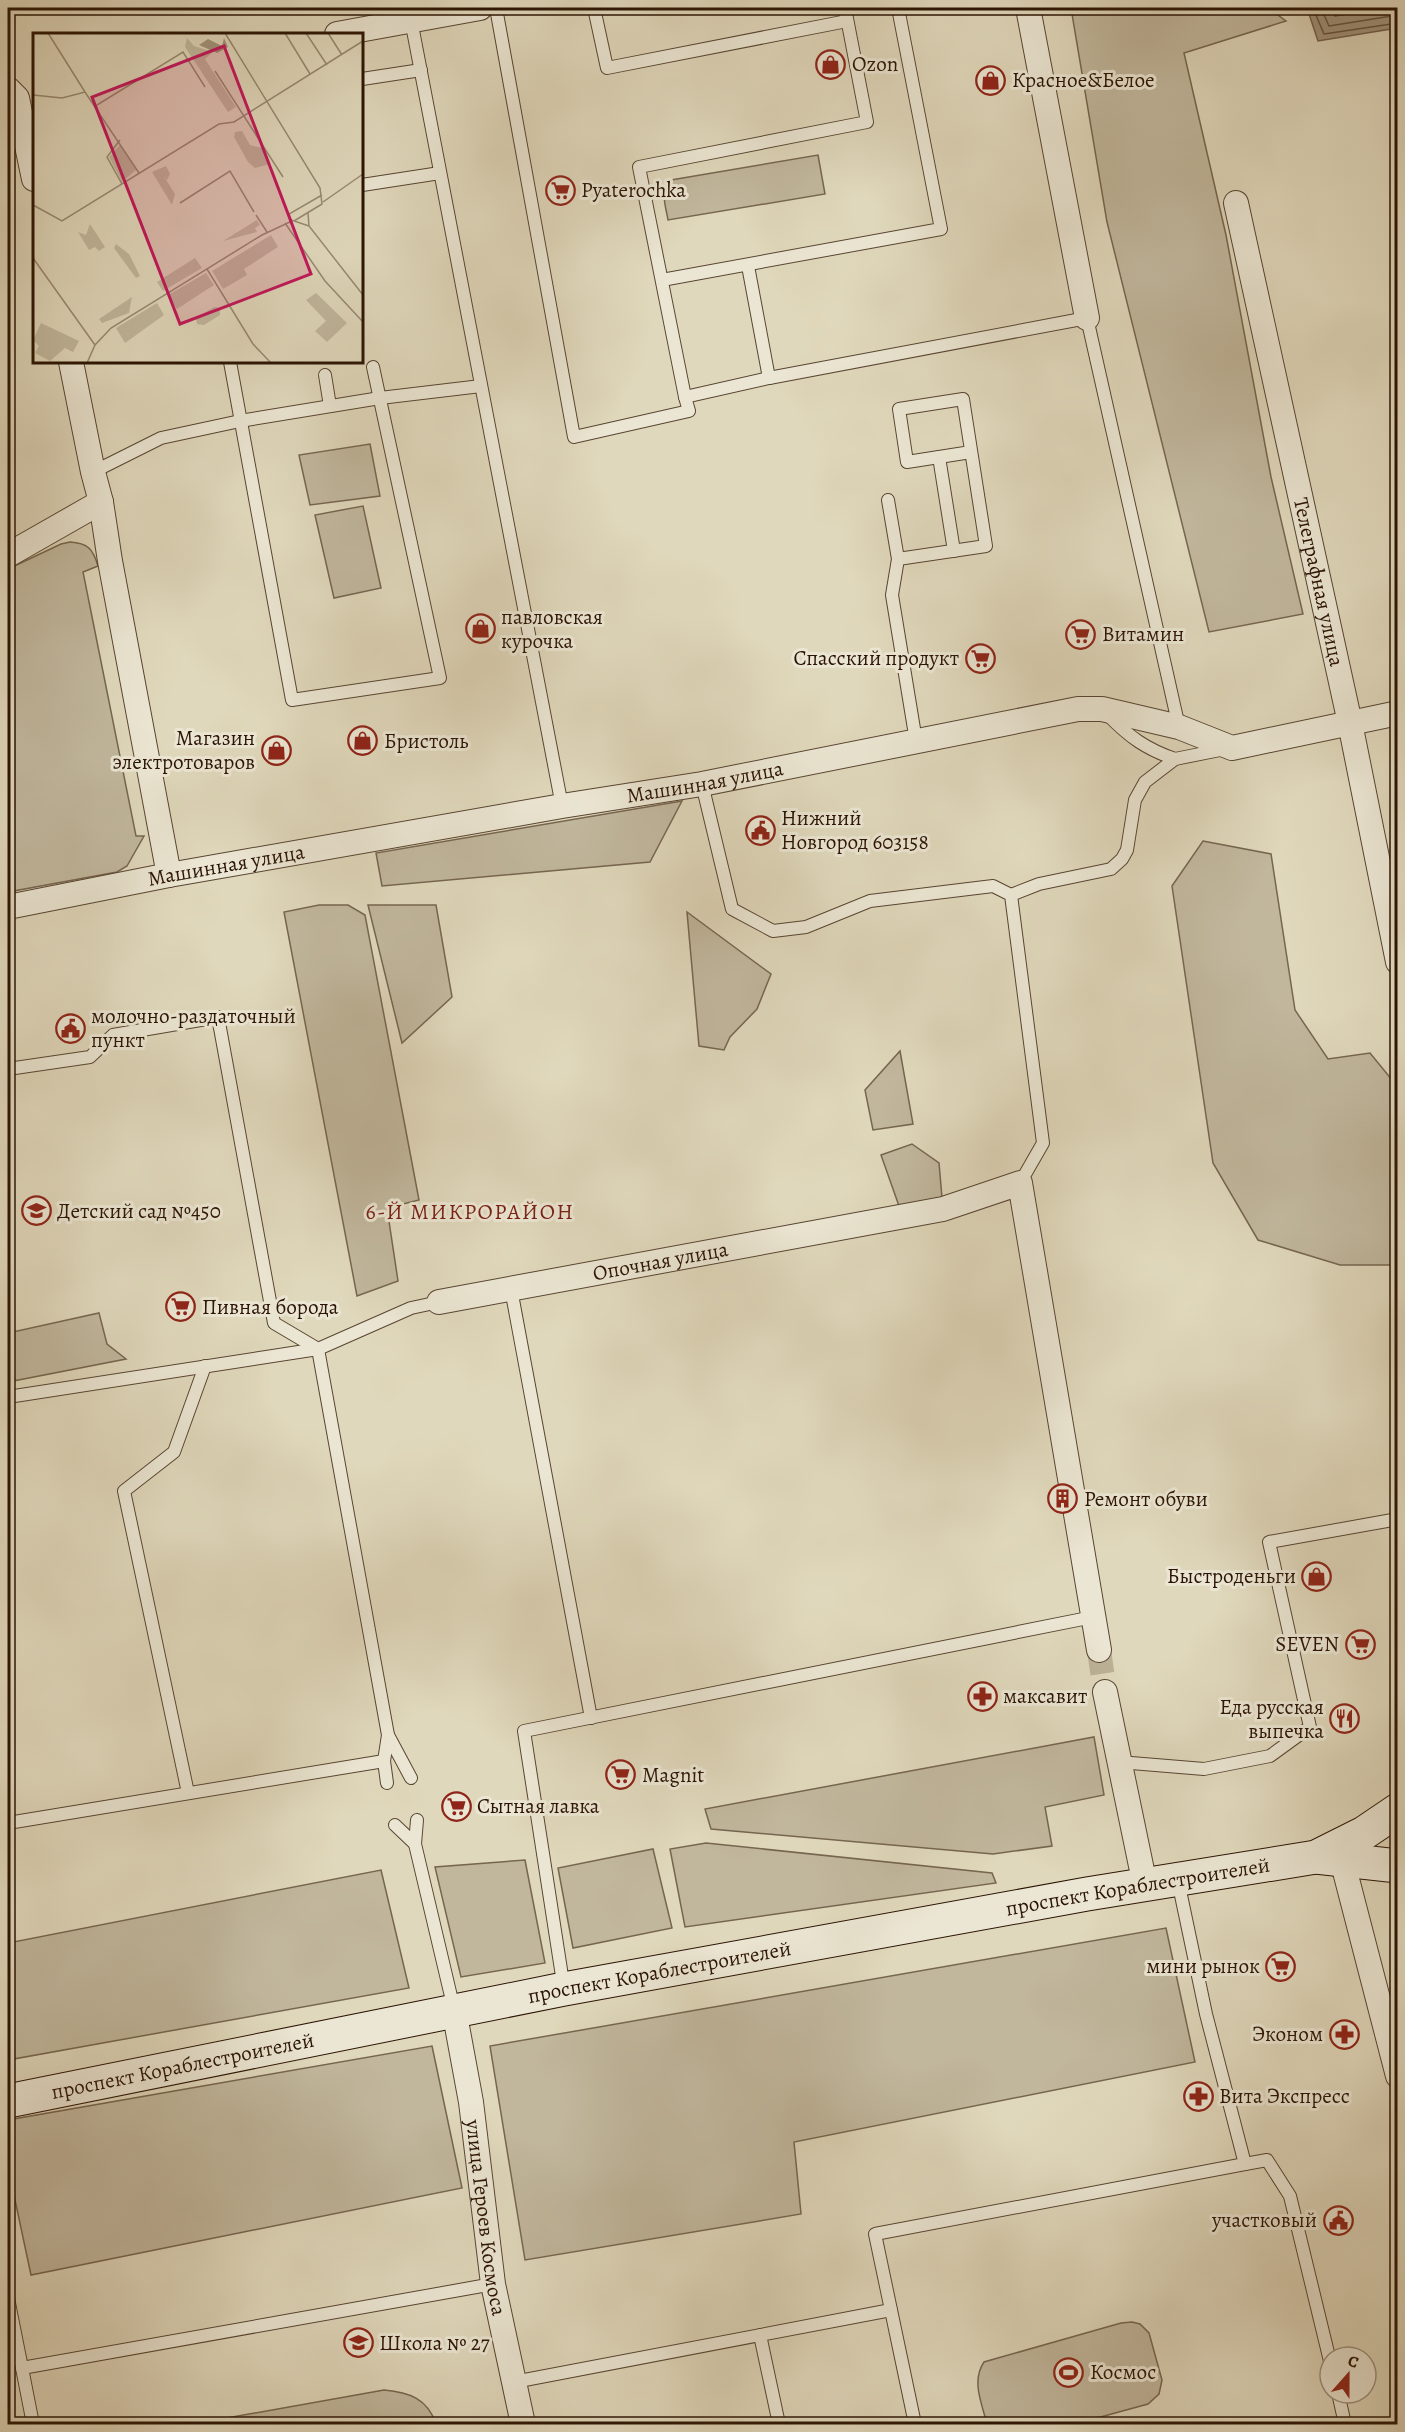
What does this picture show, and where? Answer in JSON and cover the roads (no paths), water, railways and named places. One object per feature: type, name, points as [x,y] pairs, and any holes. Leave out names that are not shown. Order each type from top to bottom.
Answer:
[{"type":"street","points":[[342,33],[480,8]]},
{"type":"street","points":[[1028,8],[1087,318]]},
{"type":"street","points":[[20,94],[33,173]]},
{"type":"street","name":"Телеграфная улица","points":[[1236,203],[1350,723],[1398,963]]},
{"type":"street","points":[[71,363],[101,502],[169,875]]},
{"type":"street","points":[[8,555],[101,502]]},
{"type":"street","name":"Машинная улица","points":[[8,907],[169,875],[562,806],[702,784],[1078,709],[1102,709],[1179,727],[1232,748]]},
{"type":"street","points":[[1232,748],[1398,713]]},
{"type":"street","points":[[1020,1183],[1099,1650]]},
{"type":"street","name":"Опочная улица","points":[[439,1302],[942,1209],[1020,1183]]},
{"type":"street","points":[[1105,1692],[1145,1885]]},
{"type":"street","points":[[1329,1859],[1398,1810]]},
{"type":"street","points":[[1329,1859],[1398,1866]]},
{"type":"street","points":[[1329,1859],[1398,2076]]},
{"type":"street","name":"проспект Кораблестроителей","points":[[8,2102],[564,1989],[1145,1885],[1329,1859]]},
{"type":"street","name":"улица Героев Космоса","points":[[454,2010],[471,2102],[493,2284],[523,2424]]},
{"type":"lane","points":[[496,8],[574,437],[689,411],[639,167],[867,122],[844,8]]},
{"type":"lane","points":[[594,8],[607,68],[847,21]]},
{"type":"lane","points":[[662,280],[941,229],[898,8]]},
{"type":"lane","points":[[411,20],[562,806]]},
{"type":"lane","points":[[363,80],[420,70]]},
{"type":"lane","points":[[363,185],[440,172]]},
{"type":"lane","points":[[748,266],[769,378]]},
{"type":"lane","points":[[685,397],[769,378],[1087,318],[1179,727]]},
{"type":"lane","points":[[230,363],[292,700],[440,678],[373,367]]},
{"type":"lane","points":[[325,375],[330,406]]},
{"type":"lane","points":[[93,472],[160,438],[240,421],[330,406],[481,386]]},
{"type":"lane","points":[[898,559],[986,546],[963,399],[899,409],[907,462],[971,452]]},
{"type":"lane","points":[[939,457],[954,551]]},
{"type":"lane","points":[[888,500],[898,559],[892,595],[916,741]]},
{"type":"lane","points":[[1102,709],[1121,729],[1150,751],[1175,759]]},
{"type":"lane","points":[[702,784],[732,909],[773,931],[806,927],[870,902],[993,886],[1011,895],[1039,884],[1111,869],[1122,859],[1127,850],[1138,791],[1144,782],[1175,759],[1232,748]]},
{"type":"lane","points":[[1011,895],[1043,1143],[1020,1183]]},
{"type":"lane","points":[[8,1069],[90,1057],[112,1035],[218,1017],[274,1323],[318,1349],[388,1735],[411,1778]]},
{"type":"lane","points":[[511,1289],[591,1718]]},
{"type":"lane","points":[[8,1397],[318,1349],[411,1308],[439,1302]]},
{"type":"lane","points":[[188,1793],[124,1491],[174,1452],[205,1366]]},
{"type":"lane","points":[[1119,1762],[1204,1769],[1270,1756],[1311,1727],[1269,1542],[1398,1519]]},
{"type":"lane","points":[[564,1989],[524,1731],[1093,1617]]},
{"type":"lane","points":[[387,1783],[384,1761],[388,1735]]},
{"type":"lane","points":[[8,1823],[384,1761]]},
{"type":"lane","points":[[417,1820],[415,1844],[454,2010]]},
{"type":"lane","points":[[395,1825],[415,1844]]},
{"type":"lane","points":[[1177,1880],[1206,2014],[1245,2164]]},
{"type":"lane","points":[[915,2424],[875,2234],[1267,2160],[1290,2196],[1326,2345]]},
{"type":"lane","points":[[22,2368],[493,2284]]},
{"type":"lane","points":[[8,2298],[33,2424]]},
{"type":"lane","points":[[514,2382],[891,2310]]},
{"type":"lane","points":[[760,2335],[779,2424]]},
{"type":"lane","points":[[1341,2405],[1345,2424]]},
{"type":"water","points":[[1307,8],[1397,8],[1397,28],[1318,41]]},
{"type":"tunnel","points":[[1099,1650],[1105,1692]]},
{"type":"place","name":"Ozon","points":[[831,64]]},
{"type":"place","name":"Красное&Белое","points":[[991,80]]},
{"type":"place","name":"Pyaterochka","points":[[560,190]]},
{"type":"place","name":"павловская курочка","points":[[480,629]]},
{"type":"place","name":"Витамин","points":[[1081,634]]},
{"type":"place","name":"Спасский продукт","points":[[980,658]]},
{"type":"place","name":"Бристоль","points":[[363,741]]},
{"type":"place","name":"Магазин электротоваров","points":[[276,750]]},
{"type":"place","name":"Нижний Новгород 603158","points":[[760,830]]},
{"type":"place","name":"молочно-раздаточный пункт","points":[[70,1028]]},
{"type":"place","name":"Детский сад №450","points":[[36,1211]]},
{"type":"place","name":"Пивная борода","points":[[181,1307]]},
{"type":"place","name":"Ремонт обуви","points":[[1063,1499]]},
{"type":"place","name":"Быстроденьги","points":[[1317,1576]]},
{"type":"place","name":"SEVEN","points":[[1360,1644]]},
{"type":"place","name":"максавит","points":[[982,1696]]},
{"type":"place","name":"Еда русская выпечка","points":[[1345,1719]]},
{"type":"place","name":"Magnit","points":[[621,1775]]},
{"type":"place","name":"Сытная лавка","points":[[456,1806]]},
{"type":"place","name":"мини рынок","points":[[1281,1966]]},
{"type":"place","name":"Эконом","points":[[1344,2034]]},
{"type":"place","name":"Вита Экспресс","points":[[1198,2096]]},
{"type":"place","name":"участковый","points":[[1338,2220]]},
{"type":"place","name":"Школа № 27","points":[[358,2343]]},
{"type":"place","name":"Космос","points":[[1069,2372]]},
{"type":"district","name":"6-Й МИКРОРАЙОН","points":[[470,1212]]}]
